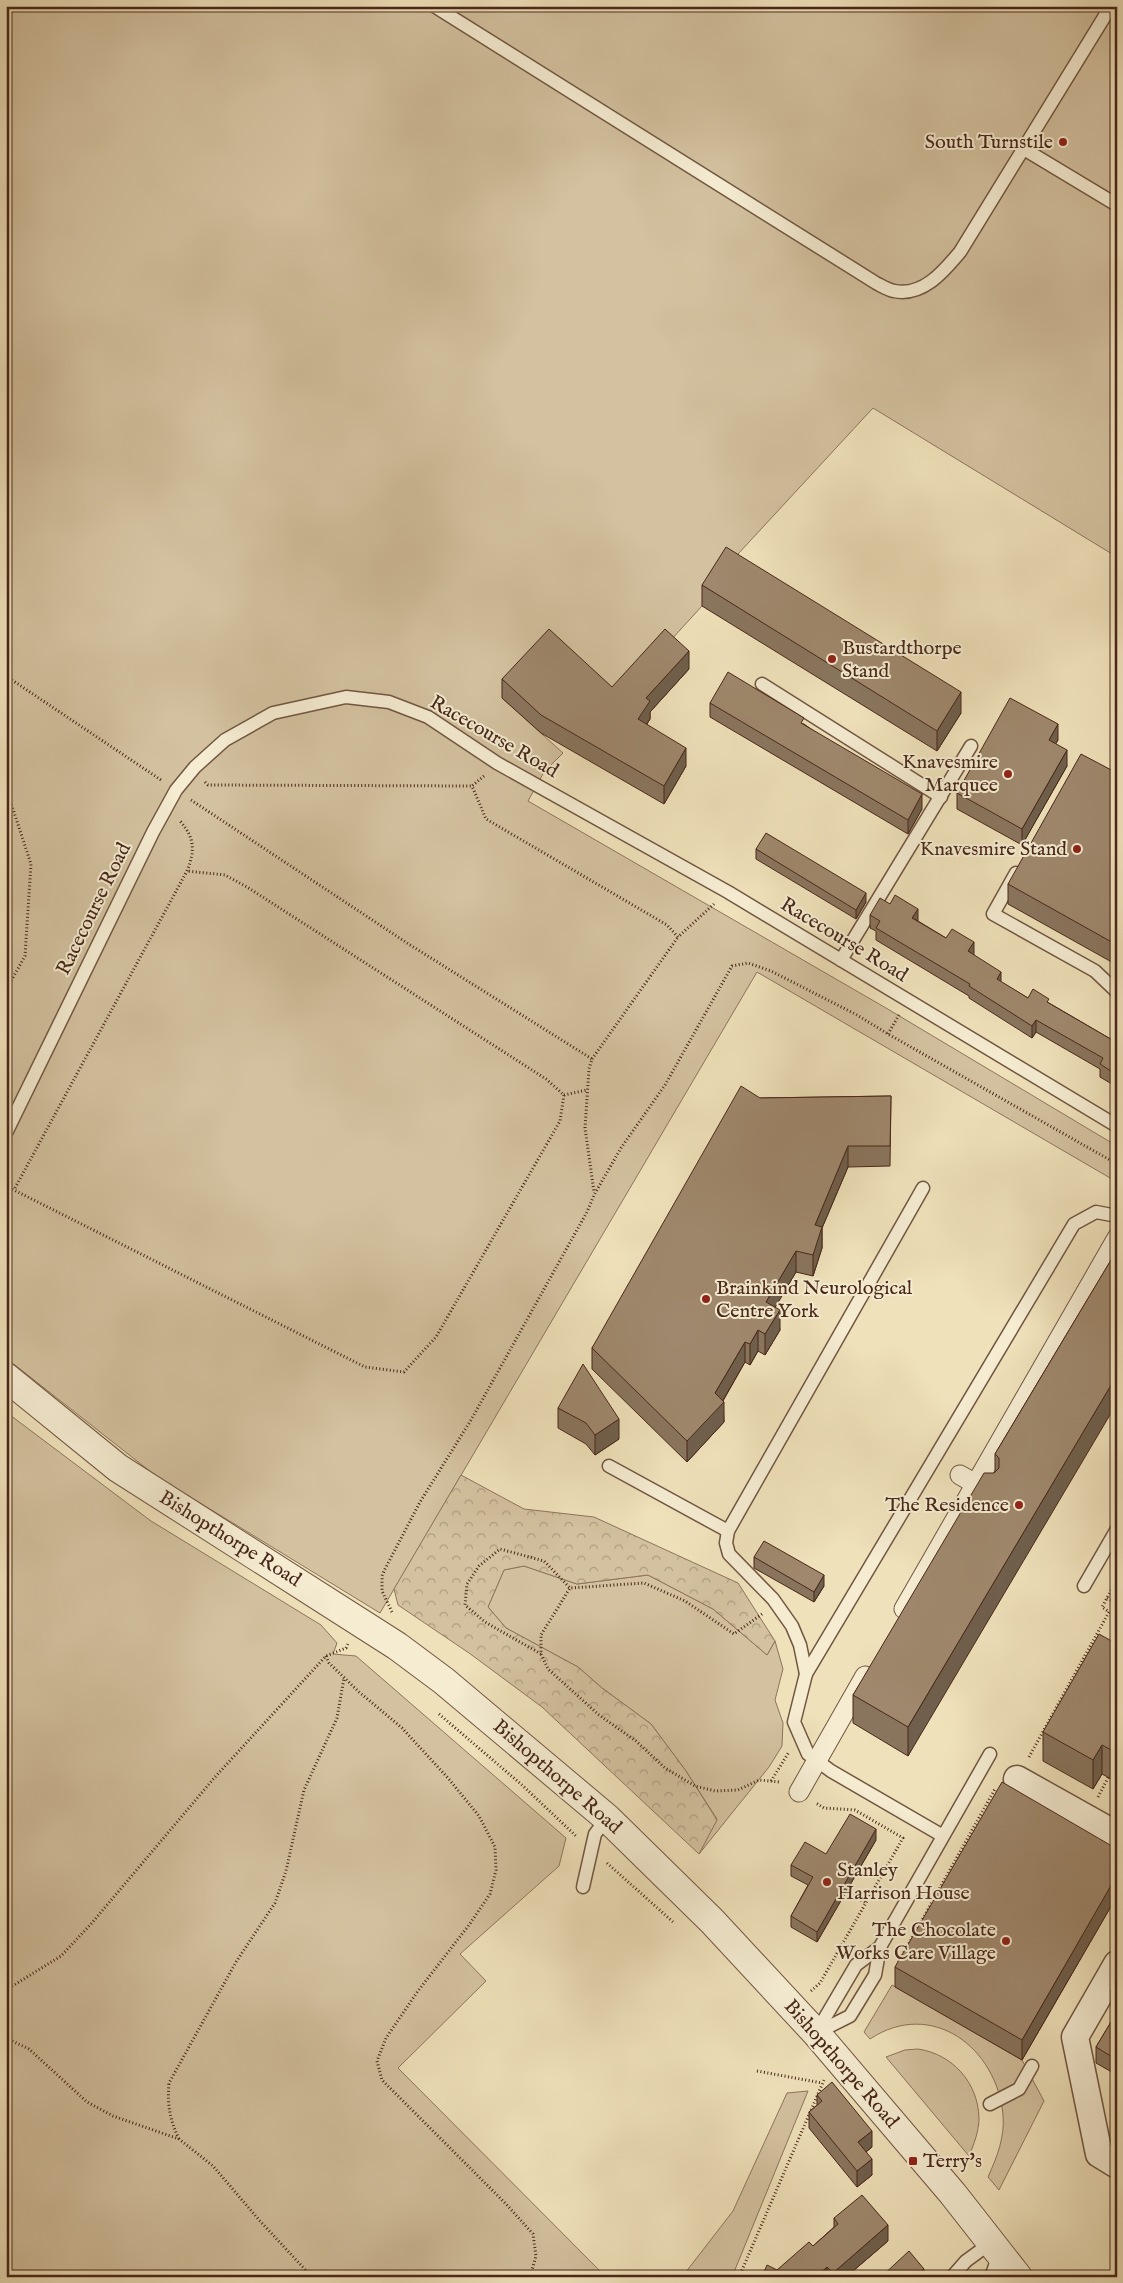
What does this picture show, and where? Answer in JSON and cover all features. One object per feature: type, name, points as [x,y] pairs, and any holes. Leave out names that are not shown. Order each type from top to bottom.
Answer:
[{"type":"street","points":[[896,1622],[1117,1238]]},
{"type":"street","name":"Bishopthorpe Road","points":[[6,1377],[118,1468],[397,1646],[444,1681],[607,1818],[712,1921],[816,2033],[994,2257],[1018,2277]]},
{"type":"street","points":[[799,1792],[876,1657]]},
{"type":"street","points":[[1017,1779],[1117,1835]]},
{"type":"street","points":[[1115,1970],[1075,2037],[1099,2154],[1117,2165]]},
{"type":"lane","points":[[434,6],[876,283],[895,291],[918,290],[941,274],[960,252],[1111,6]]},
{"type":"lane","points":[[1024,149],[1117,205]]},
{"type":"lane","points":[[762,684],[941,797]]},
{"type":"lane","name":"Racecourse Road","points":[[6,1133],[176,790],[195,767],[225,740],[273,713],[346,697],[389,702],[428,717],[497,764],[728,892],[1117,1126]]},
{"type":"lane","points":[[841,960],[971,746]]},
{"type":"lane","points":[[1021,864],[993,914],[1095,971],[1117,992]]},
{"type":"lane","points":[[806,1674],[800,1644],[792,1626],[777,1604],[729,1554],[726,1544],[728,1531],[924,1188]]},
{"type":"lane","points":[[943,1836],[816,1761],[808,1754],[794,1722],[806,1674],[1074,1224],[1096,1212],[1117,1216]]},
{"type":"lane","points":[[609,1466],[728,1531]]},
{"type":"lane","points":[[1084,1586],[1117,1529]]},
{"type":"lane","points":[[816,2033],[850,2016],[875,1975],[880,1946],[990,1754]]},
{"type":"lane","points":[[583,1887],[595,1834],[607,1818]]},
{"type":"lane","points":[[816,2033],[856,1965],[880,1946]]},
{"type":"lane","points":[[990,2104],[1019,2089],[1032,2066]]},
{"type":"lane","points":[[952,2277],[966,2261],[994,2257]]},
{"type":"path","points":[[6,676],[406,943],[592,1059]]},
{"type":"path","points":[[195,767],[208,785],[472,786],[497,764]]},
{"type":"path","points":[[472,786],[486,819],[667,925],[678,937]]},
{"type":"path","points":[[6,788],[31,864],[25,956],[6,990]]},
{"type":"path","points":[[15,1188],[187,871],[194,854],[189,831],[176,816],[165,811]]},
{"type":"path","points":[[187,871],[225,875],[247,887],[546,1078],[564,1095]]},
{"type":"path","points":[[594,1195],[594,1183],[585,1138],[587,1090],[592,1059],[678,937],[728,892]]},
{"type":"path","points":[[397,1646],[396,1621],[382,1590],[382,1576],[385,1569],[420,1502],[507,1358],[621,1148],[665,1085],[732,966],[748,963],[770,971],[857,1015],[1117,1164]]},
{"type":"path","points":[[564,1095],[587,1090]]},
{"type":"path","points":[[6,1186],[15,1188],[365,1367],[404,1372],[436,1337],[556,1130],[560,1121],[564,1095]]},
{"type":"path","points":[[541,1654],[485,1622],[465,1605],[467,1584],[479,1566],[500,1549],[544,1561],[570,1588],[644,1583],[685,1601],[734,1634],[777,1604]]},
{"type":"path","points":[[570,1588],[541,1635],[541,1654],[548,1669],[599,1714],[636,1741],[665,1768],[695,1786],[715,1791],[738,1790],[759,1780],[784,1783],[824,1808],[855,1810],[903,1838],[820,1983],[793,2008]]},
{"type":"path","points":[[896,1966],[1000,1781],[1012,1788],[1109,1612],[1102,1607],[1112,1589],[1117,1592]]},
{"type":"path","points":[[1107,1598],[1117,1604]]},
{"type":"path","points":[[6,1990],[61,1956],[91,1924],[215,1777],[326,1656],[346,1648],[360,1622]]},
{"type":"path","points":[[326,1656],[329,1663],[402,1728],[448,1778],[479,1816],[495,1848],[496,1870],[490,1894],[402,2014],[386,2038],[377,2062],[382,2080],[506,2204],[533,2234],[536,2256],[530,2277]]},
{"type":"path","points":[[179,2139],[170,2119],[169,2083],[236,1962],[275,1903],[286,1870],[304,1790],[337,1718],[344,1678]]},
{"type":"path","points":[[771,1781],[800,1735]]},
{"type":"path","points":[[1086,1818],[1112,1771]]},
{"type":"path","points":[[846,1891],[866,1903]]},
{"type":"path","points":[[6,2038],[29,2049],[87,2102],[113,2116],[179,2139],[213,2166],[260,2221],[312,2277]]},
{"type":"path","points":[[740,2277],[822,2083],[839,2060]]},
{"type":"path","points":[[756,2071],[822,2083]]},
{"type":"green space","points":[[6,6],[1117,6],[1117,557],[873,408],[726,567],[702,606],[596,722],[502,698],[563,753],[544,772],[528,801],[886,1008],[1117,1146],[1117,1182],[757,972],[380,1613],[156,1476],[6,1358]]},
{"type":"green space","points":[[6,1412],[151,1521],[321,1625],[337,1643],[333,1654],[356,1656],[566,1838],[559,1866],[460,1954],[486,1981],[398,2068],[606,2277],[6,2277]]},
{"type":"green space","points":[[461,1475],[524,1509],[594,1517],[738,1583],[775,1641],[767,1655],[713,1609],[648,1575],[577,1584],[524,1566],[504,1570],[488,1607],[506,1628],[578,1667],[602,1688],[651,1724],[686,1771],[717,1820],[699,1854],[542,1707],[469,1653],[398,1605],[394,1589]]},
{"type":"green space","points":[[524,1566],[577,1584],[648,1575],[713,1609],[767,1655],[775,1641],[783,1669],[775,1700],[783,1723],[782,1746],[769,1767],[699,1854],[717,1819],[686,1771],[651,1724],[602,1688],[578,1667],[506,1628],[488,1607],[504,1570]]},
{"type":"green space","points":[[892,1985],[1022,2060],[1044,2101],[999,2190],[988,2177],[1002,2139],[1003,2115],[998,2091],[988,2069],[975,2051],[958,2037],[938,2027],[916,2024],[893,2028],[870,2039],[864,2032]]},
{"type":"green space","points":[[918,2049],[942,2057],[952,2064],[961,2072],[974,2093],[979,2123],[969,2156],[886,2057],[905,2050]]},
{"type":"green space","points":[[808,2091],[732,2277],[682,2277],[733,2211],[787,2093]]},
{"type":"building","points":[[726,547],[961,692],[937,731],[702,585]]},
{"type":"building","points":[[549,629],[612,687],[665,629],[689,651],[646,698],[650,701],[638,719],[686,748],[664,786],[541,715],[502,679]]},
{"type":"building","points":[[728,672],[804,718],[801,723],[922,794],[908,820],[710,703]]},
{"type":"building","name":"Knavesmire Marquee","points":[[1010,698],[1058,724],[1049,740],[1067,750],[1022,829],[957,793]]},
{"type":"building","name":"Knavesmire Stand","points":[[1081,754],[1117,773],[1117,945],[1008,884]]},
{"type":"building","points":[[766,833],[866,893],[856,910],[756,849]]},
{"type":"building","points":[[895,895],[918,909],[912,918],[946,938],[952,929],[974,942],[968,951],[1001,972],[997,979],[1028,998],[1033,989],[1049,999],[1047,1002],[1114,1041],[1117,1037],[1117,1075],[1100,1064],[1103,1058],[1036,1020],[1032,1026],[969,986],[970,984],[876,928],[880,921],[870,915],[880,898],[890,904]]},
{"type":"building","name":"Brainkind Neurological Centre York","points":[[741,1086],[760,1098],[891,1096],[890,1146],[848,1146],[815,1225],[822,1227],[813,1255],[796,1251],[766,1302],[780,1310],[765,1334],[758,1330],[750,1344],[745,1342],[715,1393],[724,1402],[687,1441],[592,1348]]},
{"type":"building","name":"The Residence","points":[[1117,1250],[1117,1375],[908,1727],[853,1695],[984,1473],[994,1473],[999,1468],[999,1458],[995,1454]]},
{"type":"building","points":[[583,1364],[619,1419],[595,1435],[586,1423],[558,1408]]},
{"type":"building","points":[[764,1541],[824,1575],[814,1592],[754,1557]]},
{"type":"building","points":[[1099,1634],[1117,1644],[1117,1753],[1102,1745],[1093,1760],[1043,1732]]},
{"type":"building","name":"The Chocolate Works Care Village","points":[[1002,1782],[1117,1849],[1117,1875],[1022,2040],[895,1967]]},
{"type":"building","name":"Stanley Harrison House","points":[[850,1814],[876,1829],[817,1932],[791,1916],[813,1877],[791,1865],[805,1842],[826,1854]]},
{"type":"building","points":[[1117,1981],[1117,1993],[1111,1990]]},
{"type":"building","points":[[1117,2012],[1117,2060],[1096,2047]]},
{"type":"building","points":[[832,2082],[872,2131],[858,2142],[872,2159],[857,2171],[809,2112],[822,2101],[817,2095]]},
{"type":"building","points":[[862,2195],[888,2225],[833,2273],[827,2267],[816,2277],[762,2277],[767,2265],[777,2270],[809,2242],[813,2246],[838,2224],[834,2218]]},
{"type":"building","points":[[909,2251],[924,2269],[914,2277],[881,2277]]},
{"type":"place","name":"South Turnstile","points":[[1063,142]]},
{"type":"place","name":"Bustardthorpe Stand","points":[[832,659]]},
{"type":"place","name":"Knavesmire Marquee","points":[[1008,774]]},
{"type":"place","name":"Knavesmire Stand","points":[[1077,849]]},
{"type":"place","name":"Brainkind Neurological Centre York","points":[[706,1299]]},
{"type":"place","name":"The Residence","points":[[1019,1505]]},
{"type":"place","name":"Stanley Harrison House","points":[[827,1882]]},
{"type":"place","name":"The Chocolate Works Care Village","points":[[1006,1941]]},
{"type":"place","name":"Terry's","points":[[913,2161]]}]
